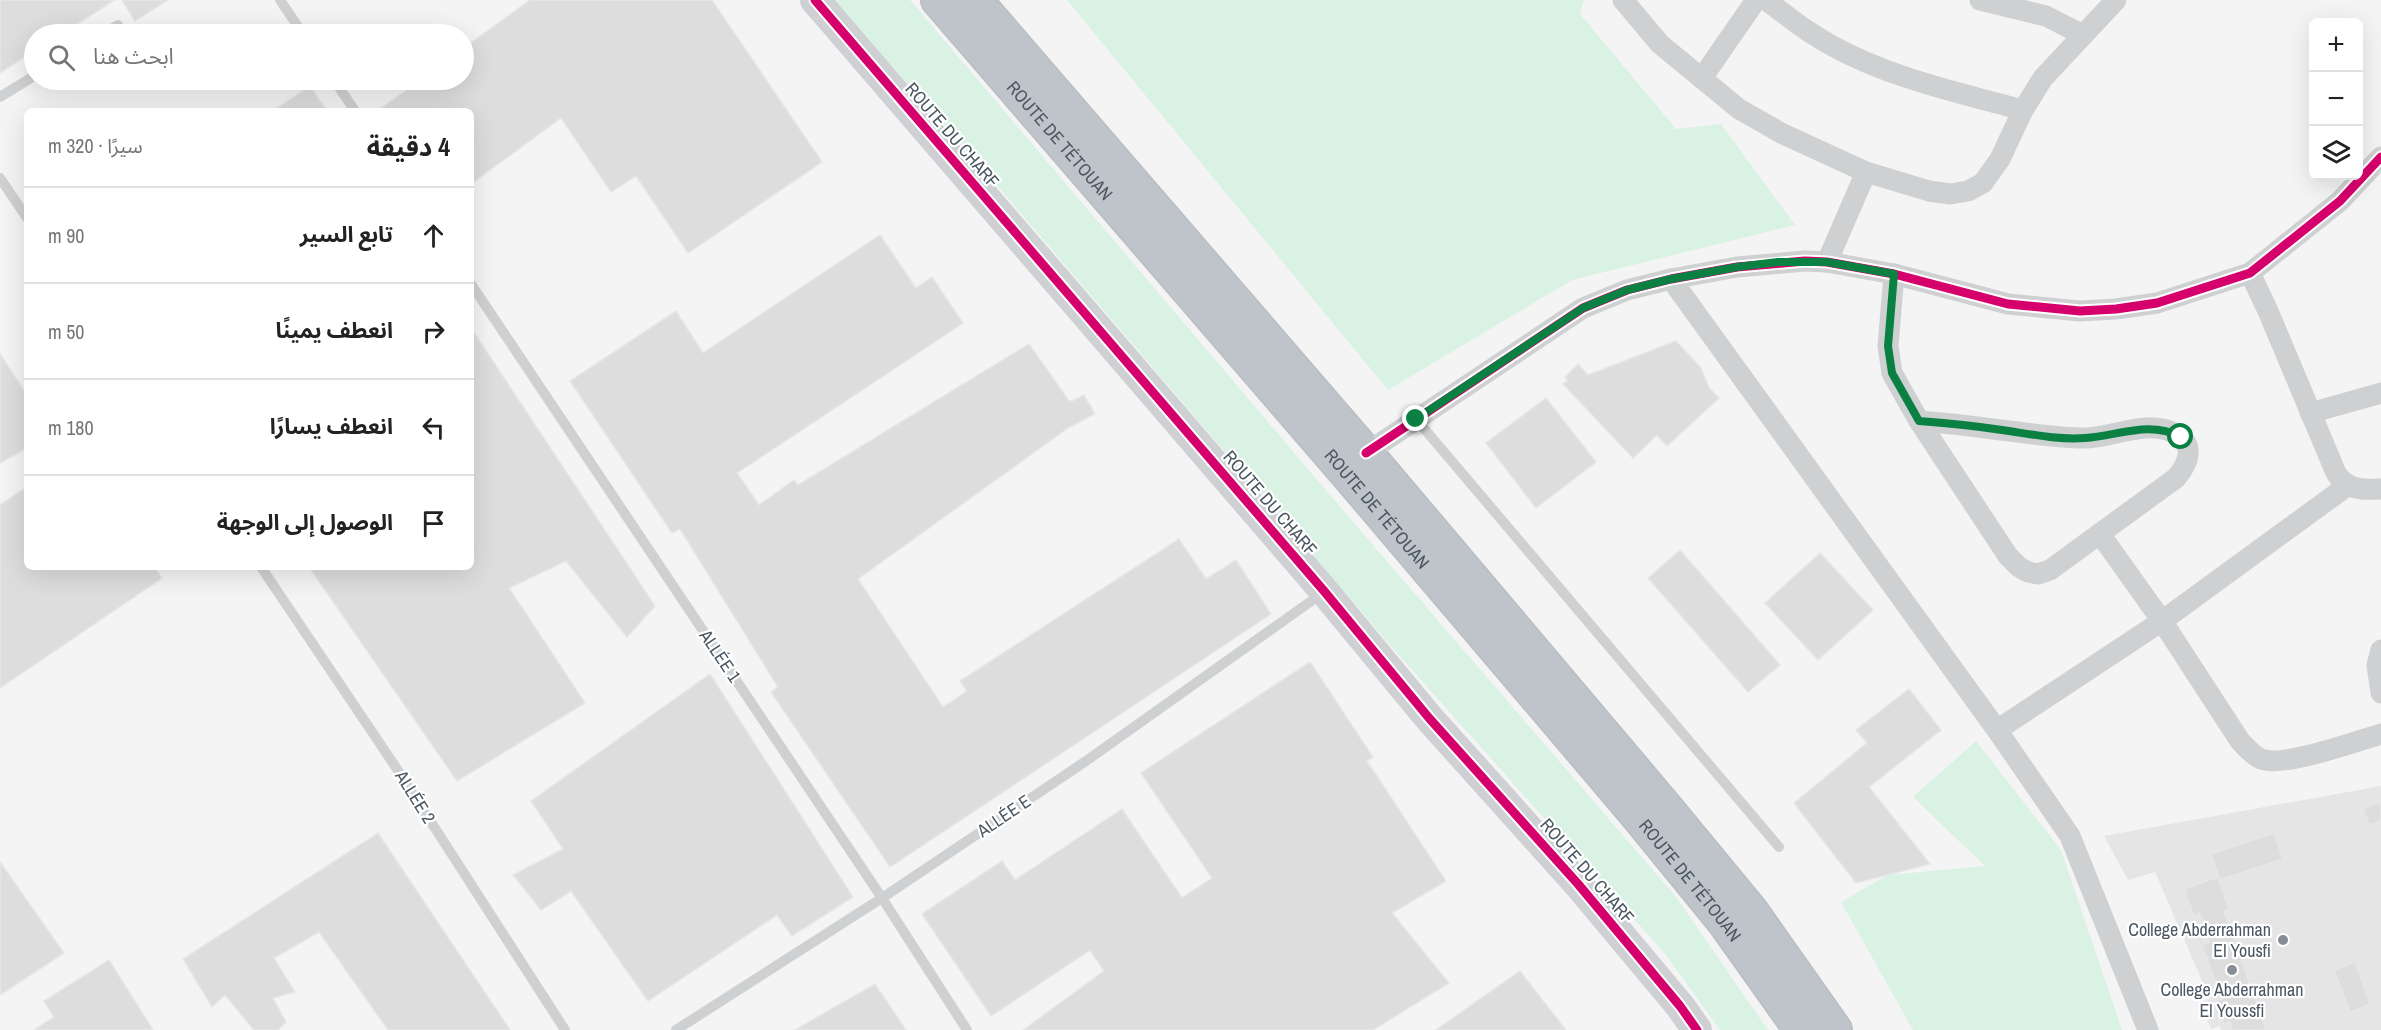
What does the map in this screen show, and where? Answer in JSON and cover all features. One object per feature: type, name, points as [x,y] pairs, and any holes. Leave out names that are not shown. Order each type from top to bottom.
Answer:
[{"type":"highway","name":"ROUTE DE TÉTOUAN","points":[[938,0],[1637,815],[1725,923],[1801,1030]]},
{"type":"highway","name":"ROUTE DE TÉTOUAN","points":[[975,0],[1366,453],[1751,911],[1835,1030]]},
{"type":"street","name":"ROUTE DU CHARF","points":[[815,0],[1324,591],[1429,718],[1578,884],[1680,1006],[1697,1030]]},
{"type":"street","points":[[1623,0],[1660,44],[1739,109],[1772,128],[1866,172],[1929,191],[1950,194],[1968,191],[1983,183],[2000,159],[2023,110],[2043,78],[2116,0]]},
{"type":"street","points":[[1702,78],[1756,0]]},
{"type":"street","points":[[1766,0],[1812,34],[1858,58],[1902,76],[2023,110]]},
{"type":"street","points":[[1980,0],[2046,16],[2083,35]]},
{"type":"street","points":[[1366,453],[1583,308],[1627,290],[1737,267],[1805,261],[1827,262],[1894,274],[2008,304],[2080,311],[2157,303],[2250,273],[2340,201],[2381,157]]},
{"type":"street","points":[[1827,262],[1866,172]]},
{"type":"street","points":[[2250,273],[2336,473],[2347,486],[2365,490],[2381,489]]},
{"type":"street","points":[[1894,274],[1888,346],[1892,373],[1919,421],[1986,524],[2008,556],[2019,567],[2038,573],[2050,570],[2176,478],[2185,467],[2189,456],[2187,446],[2181,437],[2155,428],[2086,438],[2044,436],[1919,421]]},
{"type":"street","points":[[1671,279],[1997,730],[2070,836],[2148,1030]]},
{"type":"street","points":[[2310,413],[2381,393]]},
{"type":"street","points":[[1997,730],[2162,621],[2347,486]]},
{"type":"street","points":[[2100,534],[2162,621],[2240,741],[2253,755],[2264,760],[2281,760],[2309,755],[2381,734]]},
{"type":"street","points":[[2381,650],[2377,665],[2381,693]]},
{"type":"lane","points":[[280,0],[296,24]]},
{"type":"lane","points":[[0,97],[24,82]]},
{"type":"lane","points":[[341,90],[353,108]]},
{"type":"lane","points":[[0,178],[24,214]]},
{"type":"lane","name":"ALLÉE 1","points":[[474,288],[882,898],[967,1030]]},
{"type":"lane","points":[[1416,419],[1779,847]]},
{"type":"lane","name":"ALLÉE 2","points":[[263,570],[393,763],[565,1030]]},
{"type":"lane","name":"ALLÉE E","points":[[676,1030],[882,898],[1086,760],[1324,591]]},
{"type":"shaded area","name":"College Abderrahman El Yousfi","points":[[2381,786],[2381,1030],[2221,1030],[2220,1026],[2211,1029],[2200,1003],[2210,999],[2155,872],[2128,880],[2104,836]]},
{"type":"green space","points":[[834,0],[910,0],[1330,495],[1676,897],[1768,1030],[1720,1030],[1666,955],[1390,645],[1000,189]]},
{"type":"green space","points":[[1067,0],[1584,0],[1580,14],[1676,129],[1721,124],[1795,225],[1572,280],[1388,390]]},
{"type":"green space","points":[[1976,741],[2061,850],[2122,1030],[1913,1030],[1841,902],[1888,875],[1985,866],[1913,797]]},
{"type":"building","points":[[0,0],[115,0],[77,24],[24,24],[24,57],[0,73]]},
{"type":"building","points":[[122,0],[168,0],[135,21]]},
{"type":"building","points":[[530,0],[712,0],[822,162],[688,253],[636,176],[611,192],[561,118],[474,182],[474,108],[381,108],[407,90],[474,90],[474,41]]},
{"type":"building","points":[[304,90],[313,90],[325,108],[277,108]]},
{"type":"building","points":[[880,235],[916,288],[932,277],[963,323],[737,473],[759,505],[794,480],[798,485],[1029,344],[1070,402],[1084,395],[1095,414],[1068,428],[858,579],[943,707],[967,691],[960,681],[1179,539],[1206,579],[1236,560],[1271,614],[890,867],[771,692],[778,687],[680,529],[672,533],[570,381],[676,311],[703,353]]},
{"type":"building","points":[[474,333],[655,606],[627,637],[566,561],[509,588],[585,703],[457,781],[311,570],[474,570]]},
{"type":"building","points":[[1676,341],[1701,368],[1709,388],[1719,398],[1667,446],[1657,435],[1633,458],[1563,384],[1568,381],[1565,377],[1578,364],[1588,375]]},
{"type":"building","points":[[0,354],[24,390],[24,450],[0,463]]},
{"type":"building","points":[[1546,398],[1596,462],[1536,508],[1486,443]]},
{"type":"building","points":[[24,489],[24,570],[156,570],[162,578],[0,688],[0,505]]},
{"type":"building","points":[[1680,550],[1780,665],[1748,692],[1648,578]]},
{"type":"building","points":[[1820,553],[1873,610],[1818,660],[1765,603]]},
{"type":"building","points":[[1310,662],[1373,757],[1367,761],[1446,881],[1392,913],[1449,983],[1373,1030],[1023,1030],[1104,971],[1090,950],[991,1016],[922,914],[1002,861],[1015,880],[1122,809],[1182,898],[1212,878],[1141,773]]},
{"type":"building","points":[[710,674],[853,897],[792,936],[777,915],[648,1001],[571,891],[541,910],[513,875],[563,849],[531,801]]},
{"type":"building","points":[[1909,689],[1941,730],[1869,787],[1930,864],[1856,883],[1794,803],[1867,743],[1856,730]]},
{"type":"building","points":[[2381,802],[2381,821],[2369,825],[2363,809]]},
{"type":"building","points":[[378,833],[510,1030],[388,1030],[319,932],[274,958],[295,992],[273,998],[286,1022],[278,1030],[254,1030],[225,995],[212,1007],[183,959]]},
{"type":"building","points":[[2274,833],[2283,859],[2220,880],[2211,854]]},
{"type":"building","points":[[0,862],[64,953],[0,995]]},
{"type":"building","points":[[2218,877],[2229,909],[2224,911],[2266,1030],[2232,1030],[2230,1022],[2224,1024],[2216,1001],[2222,999],[2202,945],[2210,942],[2200,913],[2194,916],[2184,889]]},
{"type":"building","points":[[109,960],[153,1030],[34,1030],[54,1017],[44,1001]]},
{"type":"building","points":[[2355,962],[2370,1004],[2350,1012],[2334,970]]},
{"type":"building","points":[[1520,971],[1566,1030],[1436,1030]]},
{"type":"building","points":[[875,984],[906,1030],[795,1030]]},
{"type":"cycle path","points":[[815,0],[1324,591],[1429,718],[1578,884],[1680,1006],[1697,1030]]},
{"type":"cycle path","points":[[1366,453],[1583,308],[1627,290],[1737,267],[1805,261],[1827,262],[1894,274],[2008,304],[2080,311],[2157,303],[2250,273],[2340,201],[2381,157]]},
{"type":"place","name":"College Abderrahman El Yousfi","points":[[2283,940]]},
{"type":"place","name":"College Abderrahman El Youssfi","points":[[2232,970]]},
{"type":"route","points":[[1416,419],[1583,308],[1627,290],[1737,267],[1805,261],[1827,262],[1894,274],[1889,309],[1888,346],[1892,373],[1919,421],[2044,436],[2086,438],[2155,428],[2181,437]]}]
